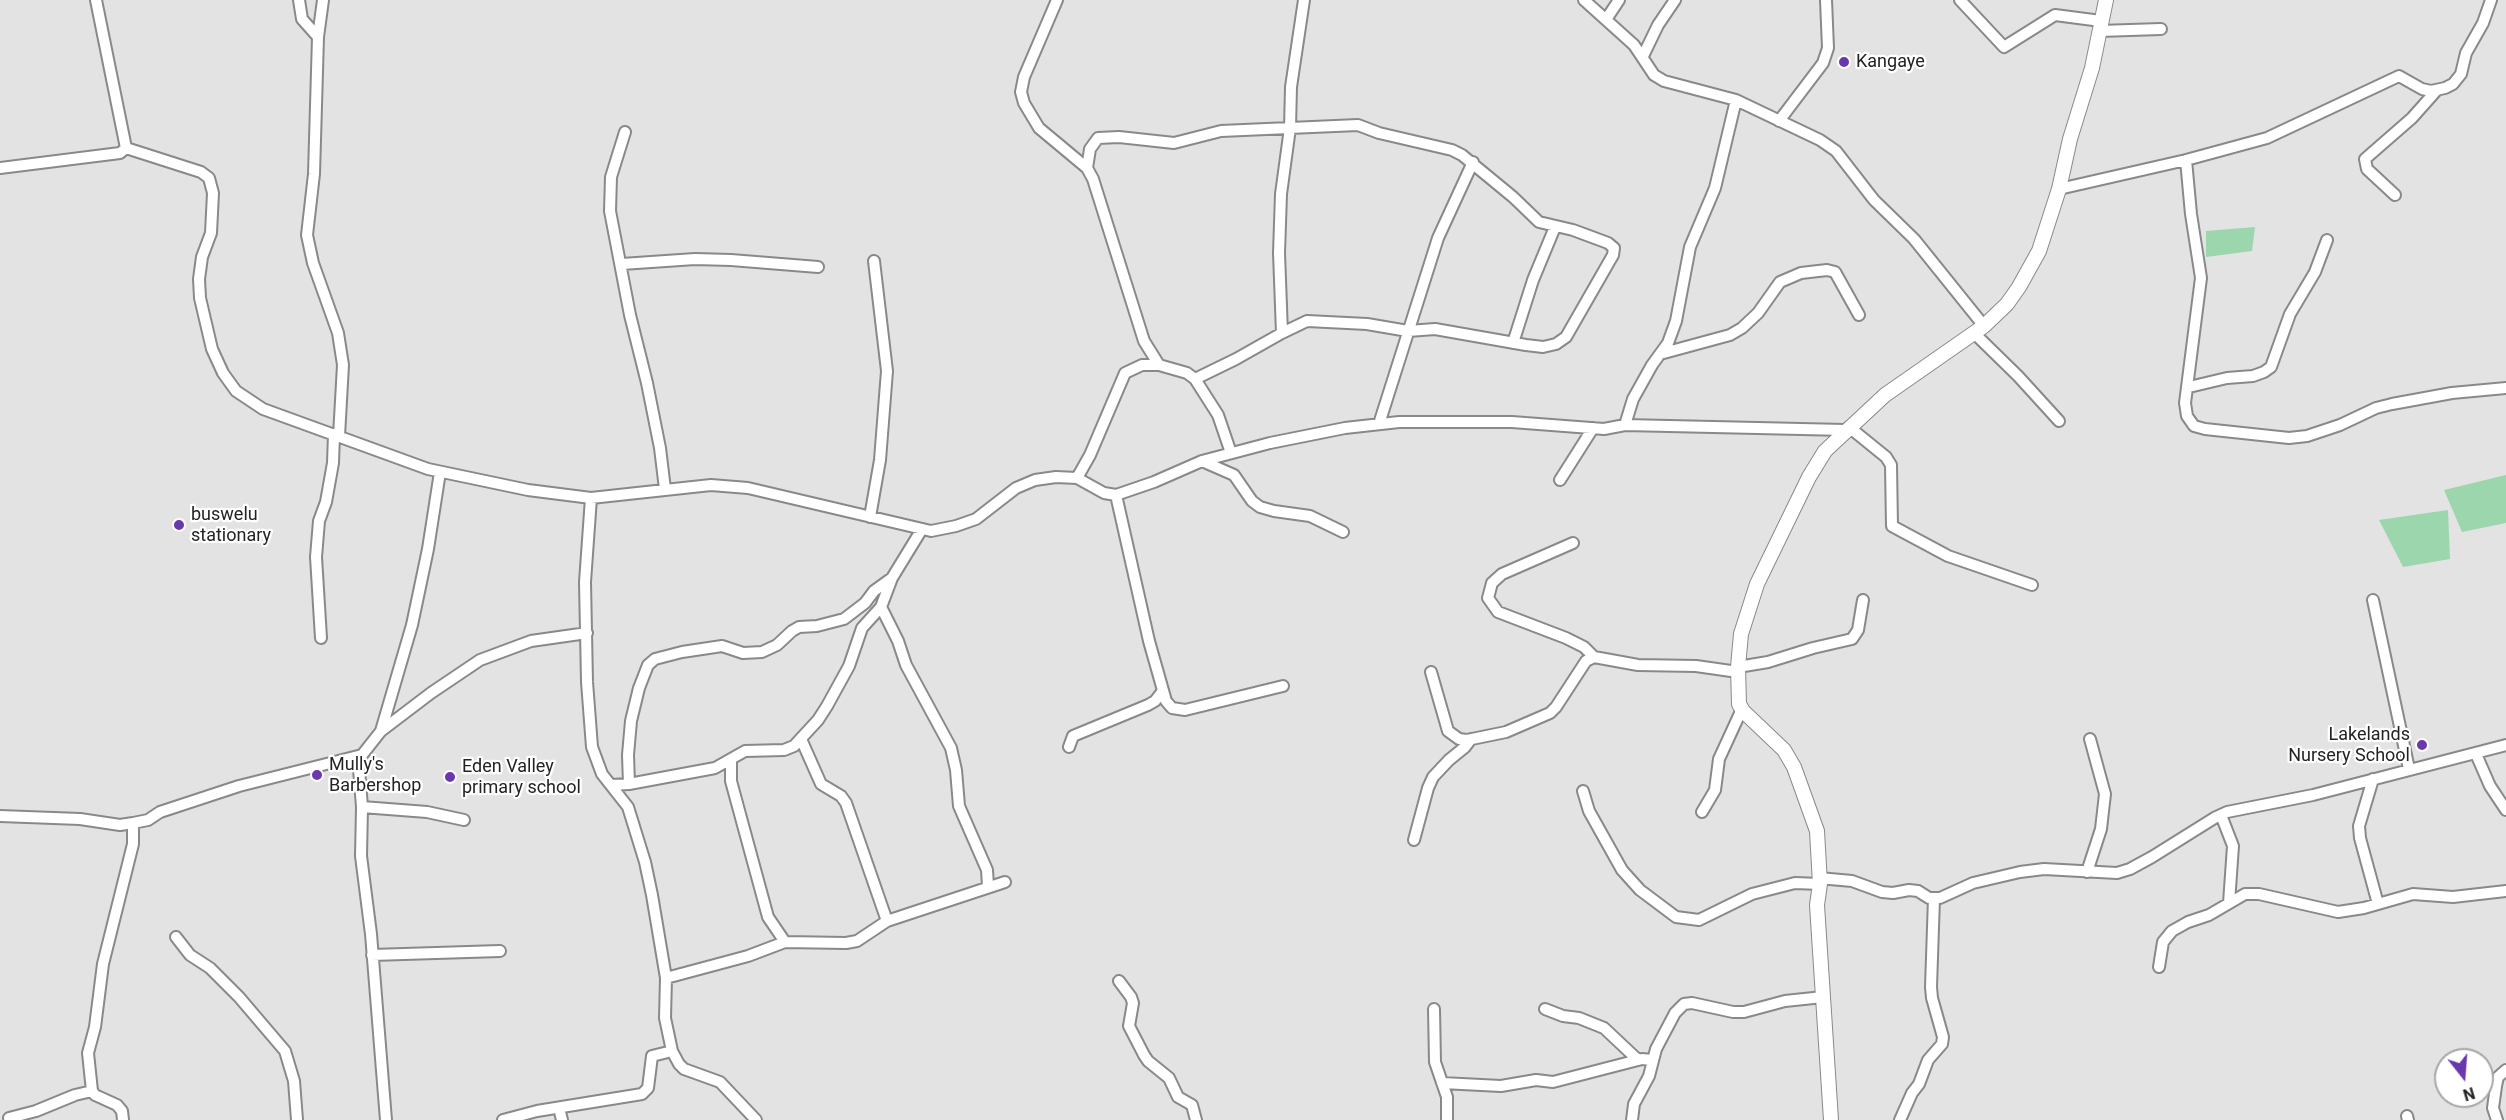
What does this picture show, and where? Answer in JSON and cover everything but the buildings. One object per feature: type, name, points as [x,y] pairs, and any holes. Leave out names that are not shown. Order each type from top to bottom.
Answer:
[{"type":"street","points":[[96,0],[126,148]]},
{"type":"street","points":[[299,0],[302,19],[318,37]]},
{"type":"street","points":[[321,638],[316,557],[319,521],[326,502],[333,463],[343,365],[329,304],[313,263],[307,235],[314,174],[318,37],[323,0]]},
{"type":"street","points":[[1057,0],[1024,77],[1021,92],[1023,104],[1039,128],[1087,168],[1093,179],[1144,341],[1159,364]]},
{"type":"street","points":[[1282,333],[1279,253],[1281,194],[1290,128],[1291,87],[1304,0]]},
{"type":"street","points":[[1584,0],[1607,18],[1634,45],[1654,75],[1664,81],[1736,100],[1820,140],[1836,151],[1874,200],[1914,239],[1979,330],[2059,421]]},
{"type":"street","points":[[1607,18],[1619,0]]},
{"type":"street","points":[[1643,56],[1658,25],[1675,0]]},
{"type":"street","points":[[1779,121],[1823,63],[1828,48],[1826,0]]},
{"type":"street","points":[[1960,0],[2004,47],[2055,15],[2100,26],[2161,29]]},
{"type":"street","points":[[1831,1120],[1817,905],[1820,881],[1817,831],[1794,767],[1784,750],[1742,709],[1737,695],[1741,633],[1757,584],[1809,477],[1825,451],[1847,428],[1885,395],[1979,330],[2007,304],[2019,287],[2039,251],[2059,189],[2070,139],[2092,68],[2106,0]]},
{"type":"street","points":[[2059,189],[2186,160],[2275,135],[2399,76],[2422,89],[2436,91],[2445,88],[2458,79],[2466,53],[2483,23],[2491,0]]},
{"type":"street","points":[[2395,195],[2367,169],[2365,159],[2412,118],[2436,91]]},
{"type":"street","points":[[1625,425],[1633,399],[1668,344],[1676,321],[1690,247],[1715,188],[1736,100]]},
{"type":"street","points":[[1087,168],[1090,149],[1098,138],[1119,137],[1174,143],[1221,131],[1358,126],[1380,134],[1452,150],[1473,162],[1539,222],[1573,230],[1608,243],[1614,248],[1613,255],[1566,337],[1556,344],[1543,347],[1435,329],[1408,331],[1367,324],[1307,321],[1195,379]]},
{"type":"street","points":[[625,132],[611,177],[610,211],[630,315],[660,448],[665,489]]},
{"type":"street","points":[[0,168],[120,153],[126,148]]},
{"type":"street","points":[[126,148],[201,172],[209,178],[213,194],[211,233],[202,257],[199,279],[200,298],[212,349],[229,382],[246,400],[263,409],[440,472],[528,490],[591,498],[711,485],[748,488],[931,531],[976,519],[1016,488],[1035,480],[1056,477],[1077,478],[1104,493],[1116,495],[1154,482],[1202,461],[1231,453],[1291,438],[1379,424],[1492,421],[1604,429],[1625,425],[1847,428],[1886,457],[1890,465],[1892,526],[1948,556],[2032,585]]},
{"type":"street","points":[[2186,160],[2191,214],[2201,278],[2186,410],[2194,426],[2289,438],[2322,431],[2376,408],[2392,404],[2460,392],[2506,388]]},
{"type":"street","points":[[1379,424],[1438,238],[1473,162]]},
{"type":"street","points":[[1513,343],[1533,280],[1555,227]]},
{"type":"street","points":[[2189,387],[2227,378],[2253,376],[2271,367],[2290,314],[2316,272],[2327,240]]},
{"type":"street","points":[[622,264],[695,259],[818,267]]},
{"type":"street","points":[[870,517],[880,460],[887,370],[874,261]]},
{"type":"street","points":[[1660,354],[1730,335],[1742,328],[1758,313],[1780,282],[1801,273],[1827,270],[1835,272],[1859,315]]},
{"type":"street","points":[[1077,478],[1090,455],[1125,373],[1142,364],[1159,364],[1187,373],[1195,379],[1218,415],[1231,453]]},
{"type":"street","points":[[1560,480],[1593,428]]},
{"type":"street","points":[[1202,461],[1234,475],[1252,501],[1260,507],[1310,516],[1343,532]]},
{"type":"street","points":[[381,731],[412,625],[428,549],[440,472]]},
{"type":"street","points":[[1116,495],[1162,692],[1172,708],[1185,710],[1283,686]]},
{"type":"street","points":[[591,498],[585,582],[587,682],[592,747],[602,774],[628,807],[645,862],[666,978],[664,1018],[672,1051],[684,1068],[720,1082],[756,1120]]},
{"type":"street","points":[[612,785],[715,768],[745,751],[784,750],[794,746],[827,706],[849,666],[862,628],[881,607],[892,578],[922,530]]},
{"type":"street","points":[[1573,543],[1502,574],[1491,583],[1488,598],[1498,612],[1566,638],[1584,647],[1594,657],[1638,665],[1696,666],[1738,670],[1852,639],[1858,630],[1863,600]]},
{"type":"street","points":[[629,784],[628,755],[631,721],[642,680],[648,665],[655,659],[722,646],[743,653],[762,652],[777,645],[799,627],[817,626],[844,619],[865,603],[874,591],[892,578]]},
{"type":"street","points":[[2373,600],[2409,769]]},
{"type":"street","points":[[881,607],[898,641],[906,665],[951,748],[956,770],[959,806],[987,870],[988,886]]},
{"type":"street","points":[[386,1120],[361,856],[362,807],[359,769],[362,755],[381,731],[480,660],[531,641],[587,633]]},
{"type":"street","points":[[1431,672],[1448,731],[1459,739],[1472,739],[1506,732],[1550,713],[1586,662],[1594,657]]},
{"type":"street","points":[[1069,747],[1073,736],[1148,705],[1155,701],[1162,692]]},
{"type":"street","points":[[1702,812],[1715,790],[1719,759],[1742,709]]},
{"type":"street","points":[[801,739],[821,784],[841,796],[846,803],[887,921]]},
{"type":"street","points":[[1414,840],[1433,777],[1472,739]]},
{"type":"street","points":[[2087,872],[2101,829],[2105,794],[2090,739]]},
{"type":"street","points":[[1583,791],[1589,811],[1622,870],[1640,890],[1676,917],[1699,920],[1752,894],[1820,881],[1852,881],[1882,892],[1918,891],[1934,898],[1948,896],[1981,880],[2020,872],[2044,869],[2117,873],[2130,869],[2221,815],[2241,808],[2313,795],[2506,745]]},
{"type":"street","points":[[2476,754],[2490,786],[2506,810]]},
{"type":"street","points":[[0,816],[80,819],[120,825],[133,823],[148,820],[160,812],[239,786],[362,755]]},
{"type":"street","points":[[731,761],[731,781],[768,917],[785,942]]},
{"type":"street","points":[[715,768],[731,781]]},
{"type":"street","points":[[2373,778],[2359,826],[2360,838],[2378,903]]},
{"type":"street","points":[[362,807],[427,812],[464,820]]},
{"type":"street","points":[[2221,815],[2233,846],[2229,903]]},
{"type":"street","points":[[123,1120],[122,1111],[117,1105],[99,1098],[92,1091],[87,1053],[95,1027],[103,964],[134,844],[133,823]]},
{"type":"street","points":[[666,978],[748,956],[785,942],[846,943],[857,941],[887,921],[1005,882]]},
{"type":"street","points":[[2159,967],[2163,942],[2172,931],[2188,922],[2210,915],[2245,894],[2259,894],[2338,912],[2364,908],[2413,894],[2453,897],[2506,891]]},
{"type":"street","points":[[1900,1120],[1912,1093],[1919,1084],[1928,1060],[1942,1044],[1943,1037],[1932,998],[1934,898]]},
{"type":"street","points":[[176,937],[190,955],[210,968],[239,997],[285,1051],[294,1081],[297,1120]]},
{"type":"street","points":[[372,955],[500,951]]},
{"type":"street","points":[[1119,981],[1131,997],[1133,1003],[1129,1026],[1144,1054],[1148,1061],[1169,1078],[1178,1097],[1192,1105],[1196,1120]]},
{"type":"street","points":[[1632,1120],[1634,1104],[1649,1076],[1652,1060],[1675,1013],[1684,1004],[1692,1003],[1733,1012],[1744,1012],[1785,1001],[1822,997]]},
{"type":"street","points":[[1434,1009],[1435,1062],[1447,1097],[1447,1120]]},
{"type":"street","points":[[1545,1009],[1563,1016],[1579,1018],[1604,1028],[1638,1060]]},
{"type":"street","points":[[503,1120],[537,1111],[642,1094],[648,1088],[652,1056],[672,1051]]},
{"type":"street","points":[[1442,1083],[1502,1086],[1536,1080],[1553,1082],[1638,1060],[1652,1060]]},
{"type":"street","points":[[2497,1120],[2493,1108],[2496,1086],[2498,1077],[2506,1070]]},
{"type":"street","points":[[9,1118],[92,1091]]},
{"type":"street","points":[[559,1108],[562,1120]]},
{"type":"green space","points":[[2255,227],[2252,251],[2206,257],[2206,231]]},
{"type":"green space","points":[[2506,475],[2506,523],[2462,532],[2444,490]]},
{"type":"green space","points":[[2448,510],[2450,559],[2403,567],[2379,520]]},
{"type":"place","name":"Kangaye","points":[[1844,62]]},
{"type":"place","name":"buswelu stationary","points":[[179,525]]},
{"type":"place","name":"Lakelands Nursery School","points":[[2422,745]]},
{"type":"place","name":"Mully's Barbershop","points":[[317,775]]},
{"type":"place","name":"Eden Valley primary school","points":[[450,777]]}]
